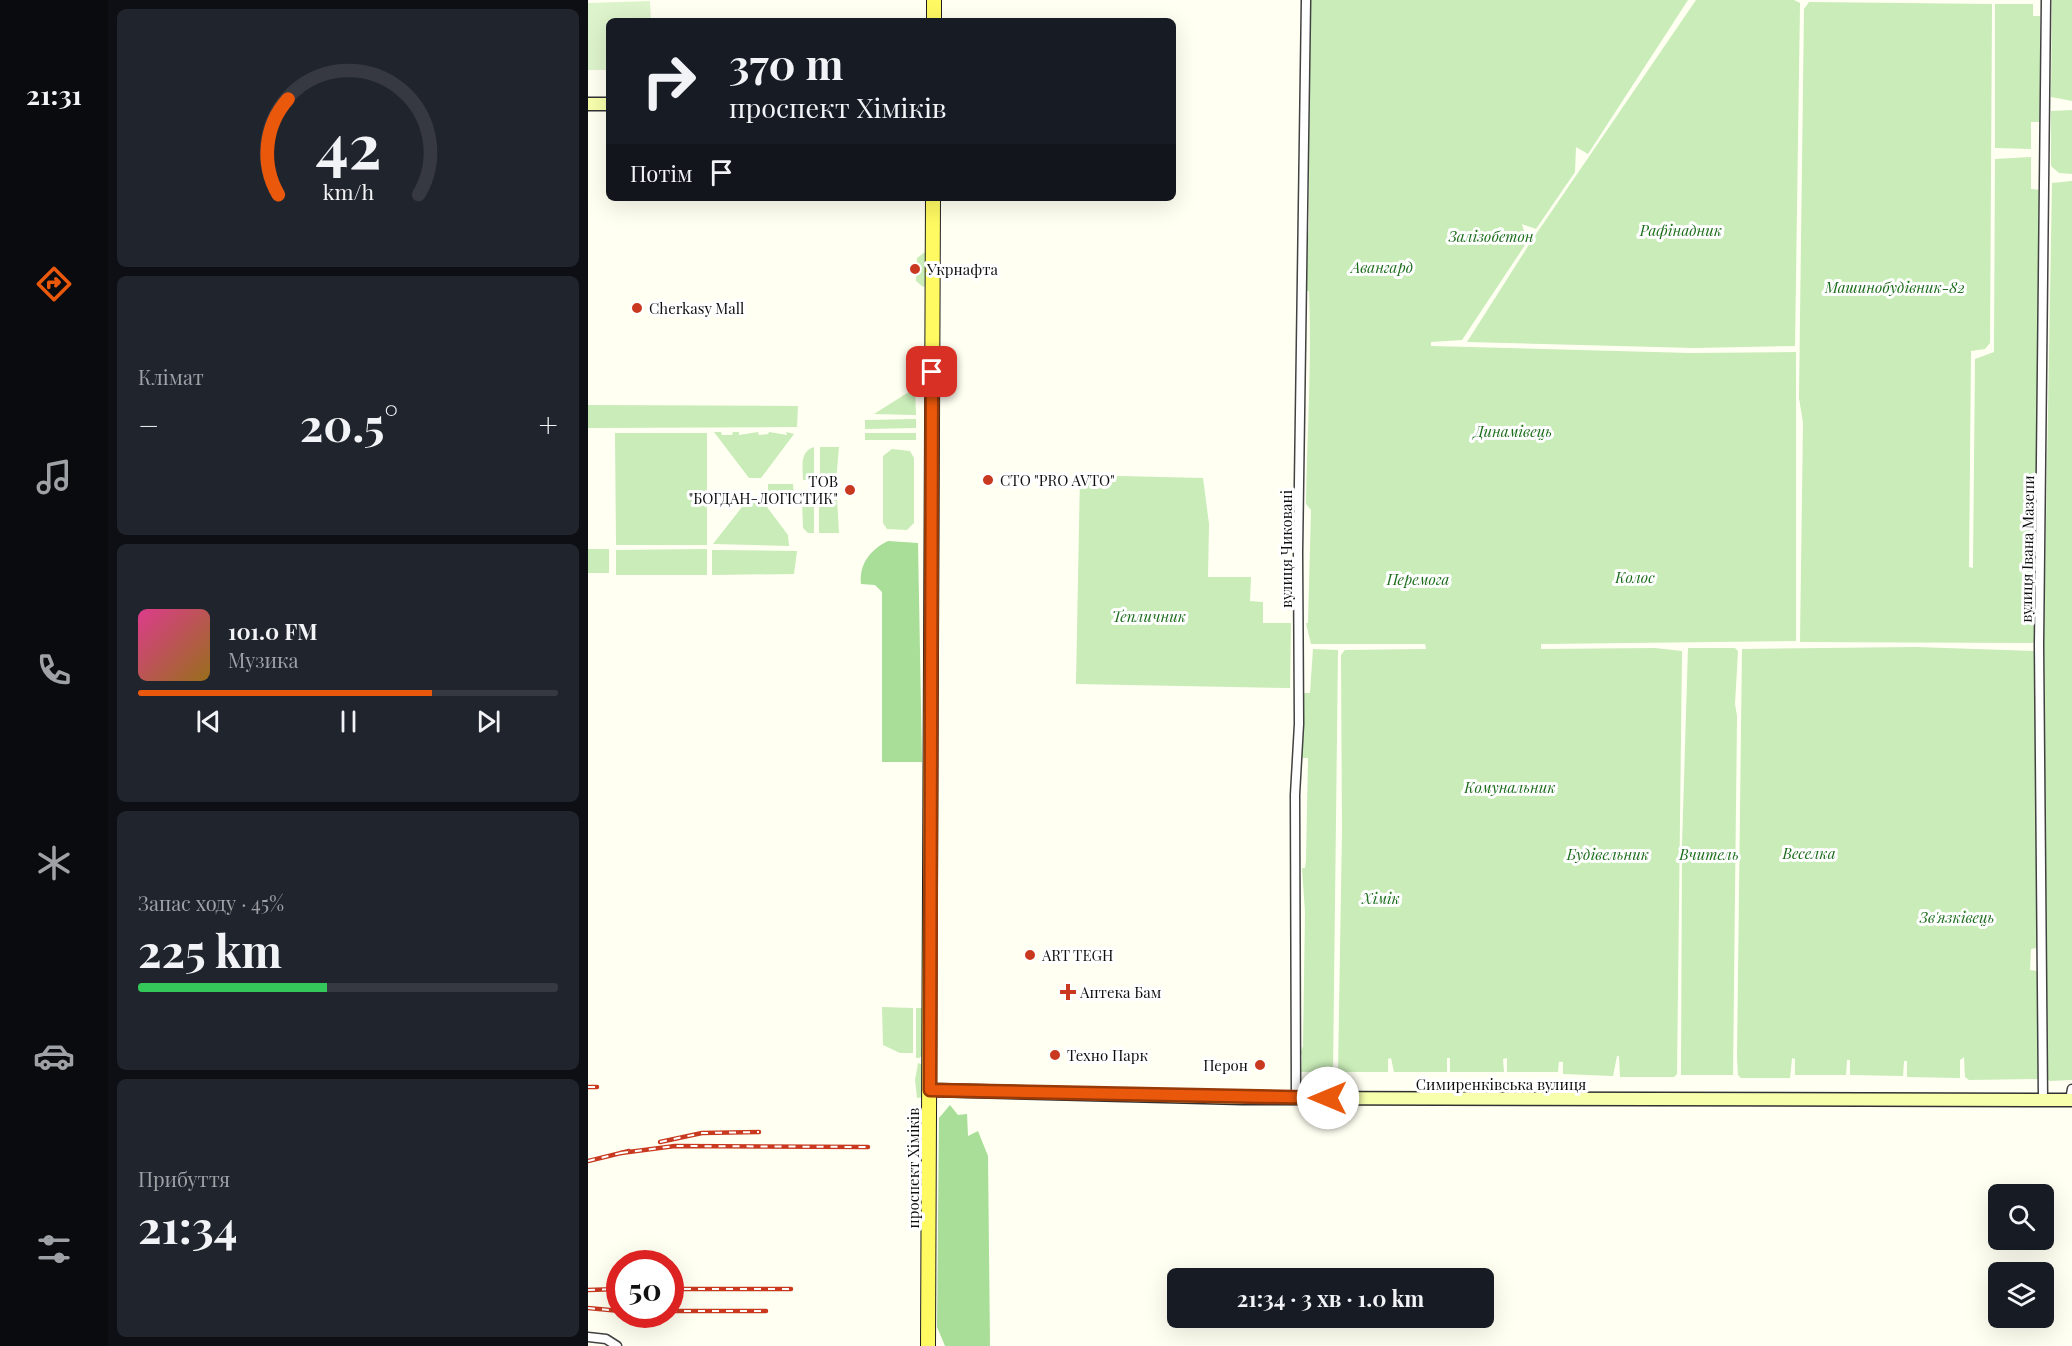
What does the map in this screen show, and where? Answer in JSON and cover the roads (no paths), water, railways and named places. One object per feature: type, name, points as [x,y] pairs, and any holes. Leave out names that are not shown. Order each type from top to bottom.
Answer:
[{"type":"main road","points":[[934,0],[934,18]]},
{"type":"main road","points":[[588,104],[606,104]]},
{"type":"main road","name":"проспект Хіміків","points":[[928,1346],[933,201]]},
{"type":"main road","name":"Симиренківська вулиця","points":[[930,1090],[1296,1098],[2043,1099],[2071,1096]]},
{"type":"street","name":"вулиця Чиковані","points":[[1296,1098],[1294,795],[1299,724],[1298,552],[1306,0]]},
{"type":"street","name":"вулиця Івана Мазепи","points":[[2043,1099],[2039,645],[2046,0]]},
{"type":"street","points":[[588,1337],[606,1339],[617,1346]]},
{"type":"railway","points":[[588,1087],[597,1087]]},
{"type":"railway","points":[[660,1142],[702,1133],[759,1132]]},
{"type":"railway","points":[[621,1153],[675,1146],[868,1147]]},
{"type":"railway","points":[[588,1161],[629,1151]]},
{"type":"railway","points":[[588,1290],[606,1289]]},
{"type":"railway","points":[[684,1289],[791,1289]]},
{"type":"railway","points":[[588,1308],[606,1310]]},
{"type":"railway","points":[[684,1311],[766,1311]]},
{"type":"place","name":"Укрнафта","points":[[915,269]]},
{"type":"place","name":"Cherkasy Mall","points":[[637,308]]},
{"type":"place","name":"СТО \"PRO AVTO\"","points":[[988,480]]},
{"type":"place","name":"ТОВ \"БОГДАН-ЛОГІСТИК\"","points":[[850,490]]},
{"type":"place","name":"ART TEGH","points":[[1030,955]]},
{"type":"place","name":"Аптека Бам","points":[[1068,992]]},
{"type":"place","name":"Техно Парк","points":[[1055,1055]]},
{"type":"place","name":"Перон","points":[[1260,1065]]},
{"type":"park label","name":"Рафінадник","points":[[1681,230]]},
{"type":"park label","name":"Залізобетон","points":[[1491,236]]},
{"type":"park label","name":"Авангард","points":[[1382,267]]},
{"type":"park label","name":"Машинобудівник-82","points":[[1895,287]]},
{"type":"park label","name":"Динамівець","points":[[1513,431]]},
{"type":"park label","name":"Колос","points":[[1635,577]]},
{"type":"park label","name":"Перемога","points":[[1418,579]]},
{"type":"park label","name":"Тепличник","points":[[1149,616]]},
{"type":"park label","name":"Комунальник","points":[[1510,787]]},
{"type":"park label","name":"Веселка","points":[[1809,853]]},
{"type":"park label","name":"Будівельник","points":[[1608,854]]},
{"type":"park label","name":"Вчитель","points":[[1709,854]]},
{"type":"park label","name":"Хімік","points":[[1381,898]]},
{"type":"park label","name":"Зв'язківець","points":[[1957,917]]}]
